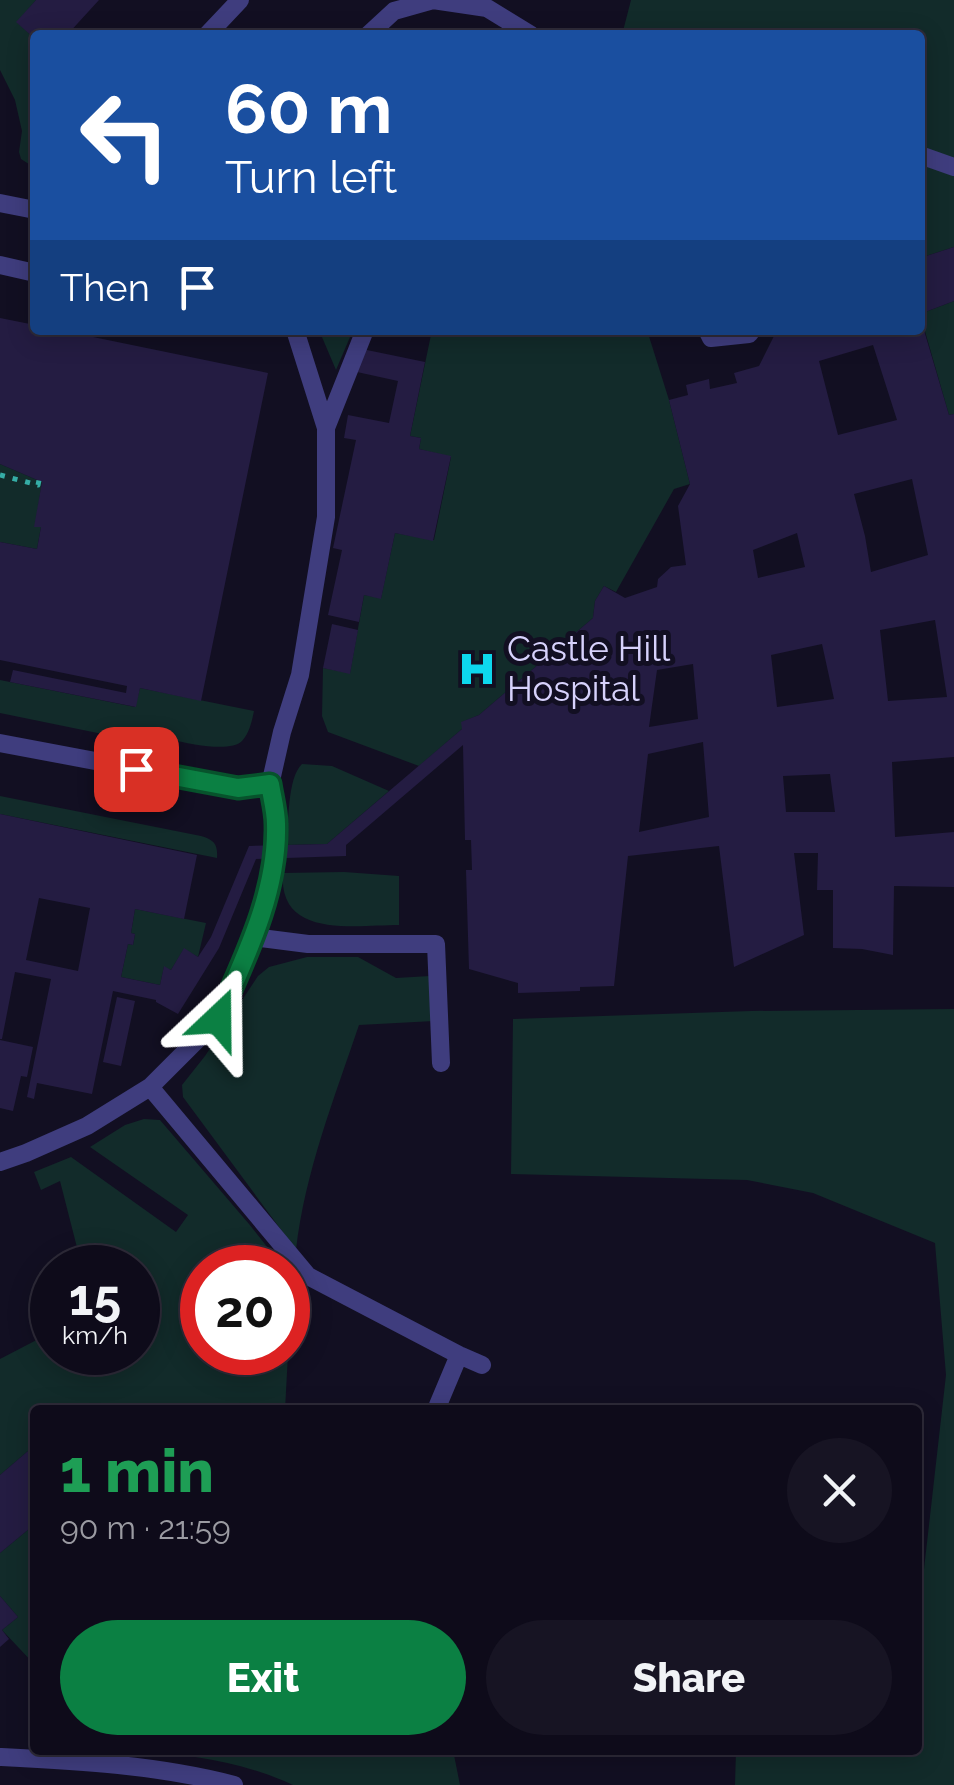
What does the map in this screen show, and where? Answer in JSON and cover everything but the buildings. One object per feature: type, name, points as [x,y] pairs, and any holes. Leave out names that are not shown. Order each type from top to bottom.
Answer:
[{"type":"lane","points":[[212,30],[240,0]]},
{"type":"lane","points":[[374,30],[394,12],[433,0],[486,8],[523,30]]},
{"type":"lane","points":[[925,158],[954,167]]},
{"type":"lane","points":[[0,203],[30,209]]},
{"type":"lane","points":[[0,265],[30,272]]},
{"type":"lane","points":[[0,1162],[87,1126],[150,1086],[218,1019],[253,937],[273,863],[276,822],[270,784],[300,675],[326,518],[326,428],[298,335]]},
{"type":"lane","points":[[326,428],[363,335]]},
{"type":"lane","points":[[709,335],[711,338],[744,335]]},
{"type":"lane","points":[[0,744],[238,788],[270,784]]},
{"type":"lane","points":[[253,937],[308,944],[436,944],[441,1063]]},
{"type":"lane","points":[[150,1086],[308,1276],[482,1365]]},
{"type":"lane","points":[[438,1405],[459,1355]]},
{"type":"lane","points":[[0,1757],[177,1772],[234,1785]]},
{"type":"path","points":[[0,475],[38,485],[39,480]]},
{"type":"green space","points":[[0,0],[36,0],[17,22],[30,34],[30,165],[21,159],[22,131],[15,100],[0,70]]},
{"type":"green space","points":[[631,0],[954,0],[954,247],[925,256],[925,30],[623,30]]},
{"type":"green space","points":[[954,301],[954,414],[949,415],[925,331],[925,312]]},
{"type":"green space","points":[[321,335],[351,335],[336,370]]},
{"type":"green space","points":[[431,335],[649,335],[690,484],[674,489],[616,592],[604,586],[595,601],[593,618],[479,715],[462,722],[462,729],[419,766],[328,732],[322,716],[323,668],[350,673],[364,595],[381,598],[395,533],[434,540],[451,457],[419,449],[421,438],[410,436]]},
{"type":"green space","points":[[0,464],[42,482],[35,527],[41,527],[37,549],[0,542]]},
{"type":"green space","points":[[0,680],[135,707],[140,688],[254,711],[247,735],[233,746],[203,746],[125,728],[122,738],[0,713]]},
{"type":"green space","points":[[302,764],[332,766],[389,791],[327,844],[286,845],[291,790]]},
{"type":"green space","points":[[0,796],[201,836],[214,843],[217,858],[0,814]]},
{"type":"green space","points":[[283,873],[399,876],[399,925],[323,924],[293,909],[285,894]]},
{"type":"green space","points":[[135,909],[206,923],[198,957],[184,949],[171,970],[164,967],[160,985],[121,977],[128,944],[133,945]]},
{"type":"green space","points":[[307,957],[358,957],[396,978],[430,976],[434,1021],[359,1025],[313,1164],[297,1245],[292,1245],[183,1097],[182,1085],[258,976],[269,967]]},
{"type":"green space","points":[[954,1009],[954,1785],[735,1785],[736,1755],[922,1755],[922,1587],[946,1375],[935,1243],[813,1193],[747,1180],[511,1174],[513,1019]]},
{"type":"green space","points":[[144,1119],[160,1120],[266,1245],[180,1245],[180,1375],[287,1375],[285,1405],[30,1405],[30,1449],[0,1475],[0,1359],[30,1343],[30,1375],[160,1375],[160,1245],[76,1245],[60,1181],[41,1190],[34,1172],[71,1157],[176,1232],[188,1215],[90,1147],[125,1125]]},
{"type":"green space","points":[[30,1528],[30,1660],[2,1630],[18,1617],[0,1596],[0,1553]]},
{"type":"green space","points":[[181,1755],[454,1755],[460,1785],[293,1785],[236,1765]]},
{"type":"place","name":"Castle Hill Hospital","points":[[477,669]]},
{"type":"route","points":[[136,769],[238,788],[270,784],[276,822],[273,863],[253,937],[218,1019]]}]
